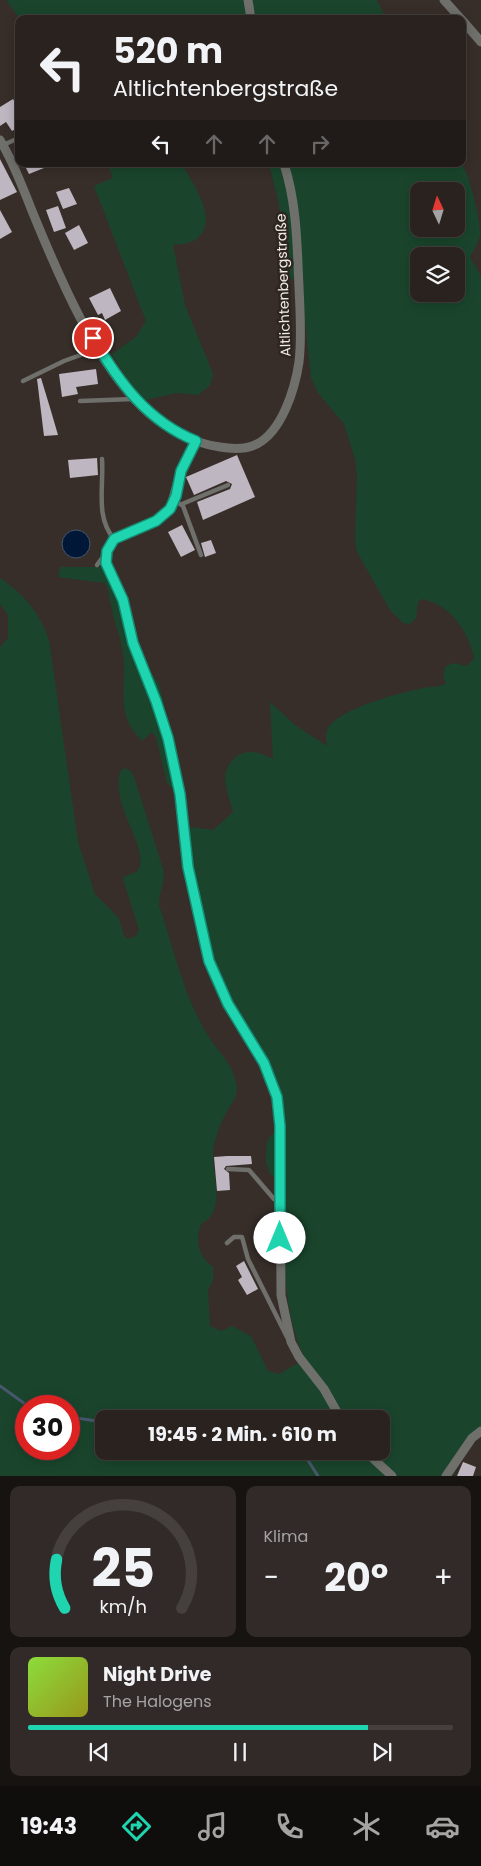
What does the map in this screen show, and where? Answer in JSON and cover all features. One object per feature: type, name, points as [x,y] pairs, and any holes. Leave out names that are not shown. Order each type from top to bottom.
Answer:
[{"type":"street","points":[[248,0],[250,15]]},
{"type":"street","points":[[444,0],[458,15]]},
{"type":"street","points":[[466,24],[481,42]]},
{"type":"street","name":"Altlichtenbergstraße","points":[[2,143],[60,274],[98,348],[134,399],[159,421],[196,441],[233,448],[258,444],[268,435],[276,424],[294,385],[300,351],[299,282],[295,210],[285,167]]},
{"type":"street","points":[[196,441],[181,471],[178,502],[162,517],[114,539],[107,551],[108,570],[123,600],[133,643],[156,701],[174,762],[180,794],[186,858],[208,955],[228,1004],[270,1076],[277,1097],[280,1126],[280,1295],[291,1342],[299,1357],[330,1397],[336,1410]]},
{"type":"street","points":[[446,1476],[472,1438],[481,1431]]},
{"type":"street","points":[[375,1460],[392,1476]]},
{"type":"lane","points":[[2,143],[15,139]]},
{"type":"lane","points":[[22,381],[64,361],[98,348]]},
{"type":"lane","points":[[80,401],[134,399]]},
{"type":"lane","points":[[102,459],[103,516],[108,530],[114,539]]},
{"type":"lane","points":[[201,555],[178,502],[228,485]]},
{"type":"lane","points":[[97,565],[107,551]]},
{"type":"lane","points":[[228,1169],[249,1170],[274,1199],[281,1203]]},
{"type":"lane","points":[[227,1243],[234,1237],[242,1237],[248,1259],[291,1342]]},
{"type":"green space","points":[[6,0],[377,0],[384,15],[17,15]]},
{"type":"green space","points":[[109,167],[184,167],[202,202],[206,223],[203,232],[193,241],[173,245],[185,305],[213,374],[210,385],[198,395],[177,393],[145,400],[128,380],[112,354],[136,337],[146,321],[94,186],[113,178]]},
{"type":"green space","points":[[270,167],[464,167],[477,210],[480,229],[480,236],[470,257],[481,276],[481,1435],[464,1455],[453,1476],[0,1476],[0,647],[8,638],[8,615],[0,604],[0,578],[17,591],[30,605],[41,621],[49,640],[78,842],[95,894],[119,919],[124,936],[128,939],[136,936],[139,930],[123,879],[138,871],[140,861],[139,850],[121,799],[120,771],[125,768],[131,771],[135,780],[164,872],[159,905],[190,1001],[209,1038],[223,1056],[234,1075],[237,1093],[222,1121],[214,1145],[213,1163],[216,1202],[214,1211],[201,1224],[198,1236],[201,1253],[213,1267],[213,1280],[208,1290],[210,1326],[221,1331],[232,1326],[251,1336],[268,1371],[279,1374],[305,1359],[291,1317],[287,1295],[284,1251],[285,1183],[270,1174],[266,1162],[267,1142],[272,1134],[286,1129],[280,1088],[268,1059],[227,992],[212,956],[191,864],[189,834],[191,827],[213,830],[233,812],[225,776],[230,763],[238,755],[252,752],[273,759],[270,702],[295,725],[327,746],[328,729],[339,717],[388,697],[443,685],[446,683],[443,676],[445,667],[453,663],[466,666],[474,659],[468,639],[457,621],[450,613],[432,602],[422,599],[418,602],[416,618],[410,624],[403,623],[390,610],[357,552],[355,540],[357,475],[355,459],[344,424],[318,393],[311,378],[301,283],[290,278],[278,200]]},
{"type":"green space","points":[[60,567],[102,567],[107,572],[120,600],[136,651],[159,684],[181,775],[181,782],[176,787],[171,787],[167,783],[156,737],[152,732],[142,741],[128,720],[124,700],[122,648],[105,583],[58,577]]},
{"type":"water","points":[[76,530],[86,534],[90,544],[86,554],[76,558],[66,554],[62,544],[66,534]]},
{"type":"building","points":[[13,99],[15,102],[15,129],[12,131],[6,122],[0,126],[0,107]]},
{"type":"building","points":[[0,159],[17,192],[0,200]]},
{"type":"building","points":[[26,167],[46,167],[29,174]]},
{"type":"building","points":[[69,188],[77,204],[63,209],[56,192]]},
{"type":"building","points":[[58,206],[66,228],[54,232],[46,210]]},
{"type":"building","points":[[0,210],[12,232],[0,239]]},
{"type":"building","points":[[79,225],[88,243],[74,250],[65,233]]},
{"type":"building","points":[[110,288],[121,311],[105,320],[102,313],[98,315],[89,298]]},
{"type":"building","points":[[96,369],[98,384],[76,387],[78,394],[62,397],[59,374]]},
{"type":"building","points":[[41,378],[58,435],[44,436],[37,379]]},
{"type":"building","points":[[237,455],[255,497],[203,520],[197,502],[230,489],[232,484],[226,481],[194,495],[186,477]]},
{"type":"building","points":[[97,458],[98,475],[70,478],[68,460]]},
{"type":"building","points":[[182,525],[195,550],[181,557],[168,532]]},
{"type":"building","points":[[211,540],[216,553],[205,557],[201,543]]},
{"type":"building","points":[[251,1156],[252,1164],[226,1166],[224,1169],[229,1173],[230,1190],[217,1191],[214,1157]]},
{"type":"building","points":[[244,1261],[258,1289],[247,1295],[238,1280],[242,1277],[236,1266]]},
{"type":"building","points":[[463,1462],[476,1467],[473,1476],[457,1476]]},
{"type":"waterway","points":[[0,1386],[15,1397]]},
{"type":"waterway","points":[[80,1419],[95,1421]]},
{"type":"waterway","points":[[308,1460],[318,1476]]},
{"type":"route","points":[[93,338],[98,348],[140,406],[171,429],[196,441],[181,471],[176,496],[170,509],[156,521],[124,533],[114,539],[107,551],[106,563],[123,600],[133,643],[156,701],[168,738],[180,794],[183,840],[209,961],[228,1004],[264,1063],[277,1097],[280,1116],[280,1238]]}]
